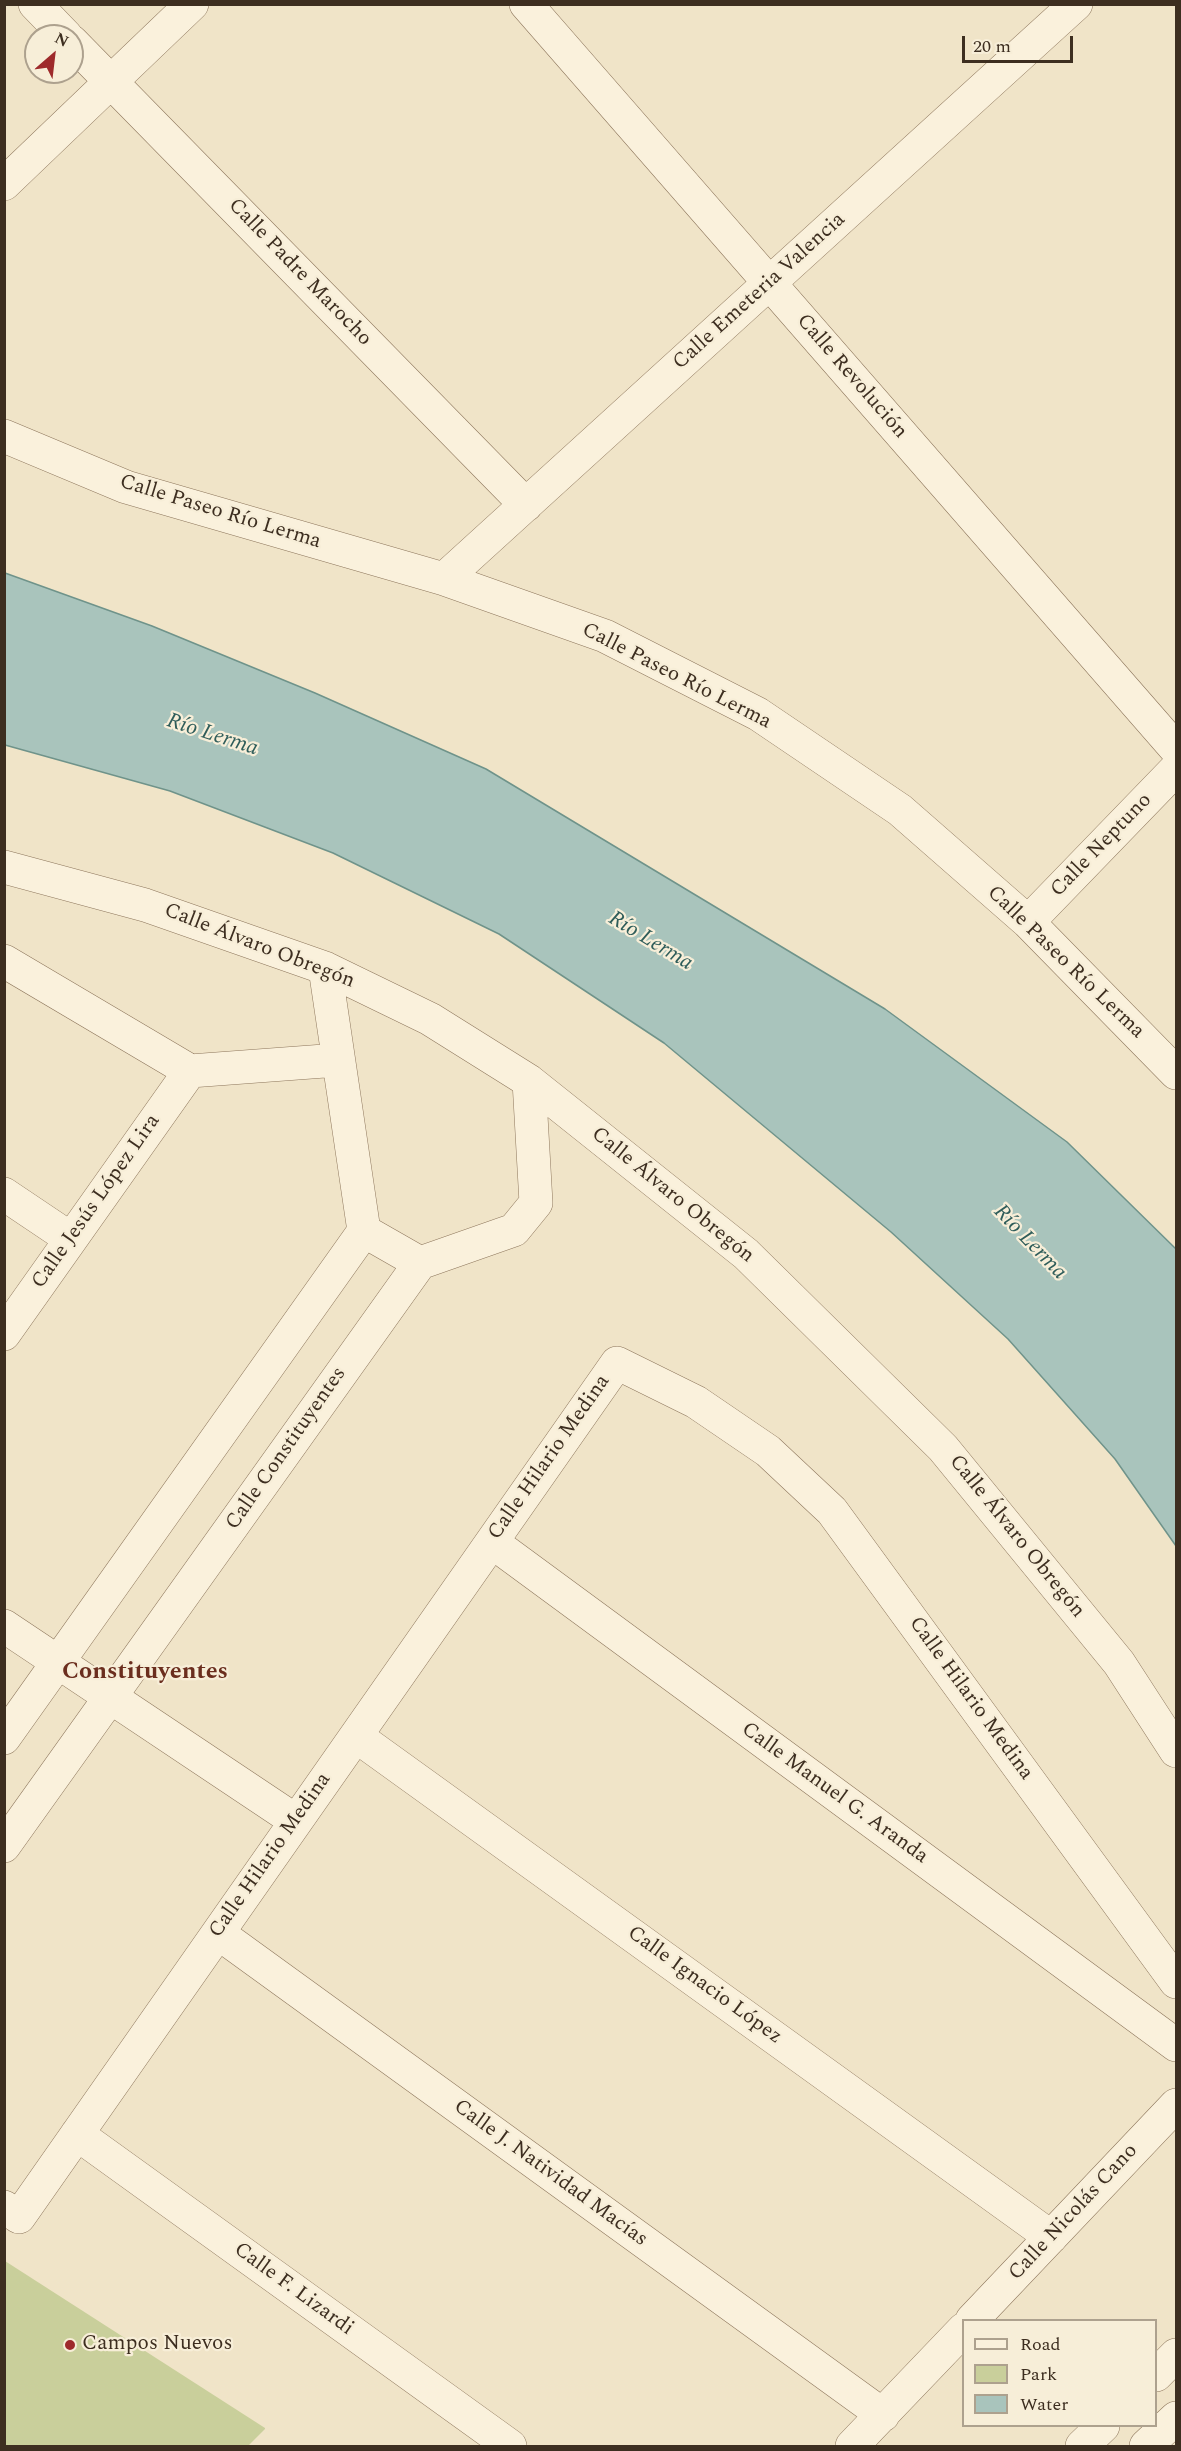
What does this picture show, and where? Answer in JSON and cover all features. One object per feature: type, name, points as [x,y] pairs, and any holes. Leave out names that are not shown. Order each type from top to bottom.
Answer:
[{"type":"street","points":[[35,4],[54,24]]},
{"type":"street","points":[[4,184],[192,4]]},
{"type":"street","name":"Calle Revolución","points":[[526,4],[1176,749]]},
{"type":"street","name":"Calle Emeteria Valencia","points":[[444,579],[1076,4]]},
{"type":"street","name":"Calle Padre Marocho","points":[[84,54],[526,505]]},
{"type":"street","name":"Calle Paseo Río Lerma","points":[[4,436],[126,487],[444,579],[605,636],[758,714],[900,810],[1028,922],[1176,1073]]},
{"type":"street","name":"Calle Neptuno","points":[[1028,922],[1176,769]]},
{"type":"street","name":"Calle Álvaro Obregón","points":[[4,867],[145,905],[325,968],[430,1019],[529,1081],[746,1254],[944,1448],[1119,1663],[1176,1751]]},
{"type":"street","points":[[4,961],[190,1071],[338,1060]]},
{"type":"street","points":[[4,1738],[364,1231],[325,968]]},
{"type":"street","name":"Calle Jesús López Lira","points":[[4,1334],[190,1071]]},
{"type":"street","points":[[364,1231],[420,1263],[514,1230],[536,1203],[529,1081]]},
{"type":"street","points":[[4,1194],[71,1239]]},
{"type":"street","name":"Calle Constituyentes","points":[[4,1845],[420,1263]]},
{"type":"street","name":"Calle Hilario Medina","points":[[11,2212],[76,2134],[617,1363],[696,1402],[768,1451],[832,1511],[1176,1982]]},
{"type":"street","name":"Calle Manuel G. Aranda","points":[[492,1542],[1176,2045]]},
{"type":"street","points":[[4,1626],[296,1821]]},
{"type":"street","name":"Calle Ignacio López","points":[[356,1736],[1051,2237]]},
{"type":"street","name":"Calle J. Natividad Macías","points":[[218,1933],[883,2415]]},
{"type":"street","name":"Calle Nicolás Cano","points":[[973,2319],[1176,2105]]},
{"type":"street","name":"Calle F. Lizardi","points":[[76,2134],[510,2446]]},
{"type":"street","points":[[852,2446],[962,2331]]},
{"type":"street","points":[[1157,2373],[1176,2355]]},
{"type":"street","points":[[1146,2446],[1176,2418]]},
{"type":"street","points":[[1082,2446],[1102,2427]]},
{"type":"green space","name":"Campos Nuevos","points":[[5,2261],[265,2429],[248,2446],[5,2446]]},
{"type":"water","name":"Río Lerma","points":[[5,573],[152,626],[315,693],[486,769],[885,1009],[1067,1142],[1176,1249],[1176,1546],[1115,1459],[1008,1339],[891,1232],[664,1043],[499,934],[333,853],[170,791],[5,745]]},
{"type":"place","name":"Campos Nuevos","points":[[70,2345]]},
{"type":"district","name":"Constituyentes","points":[[145,1673]]}]
